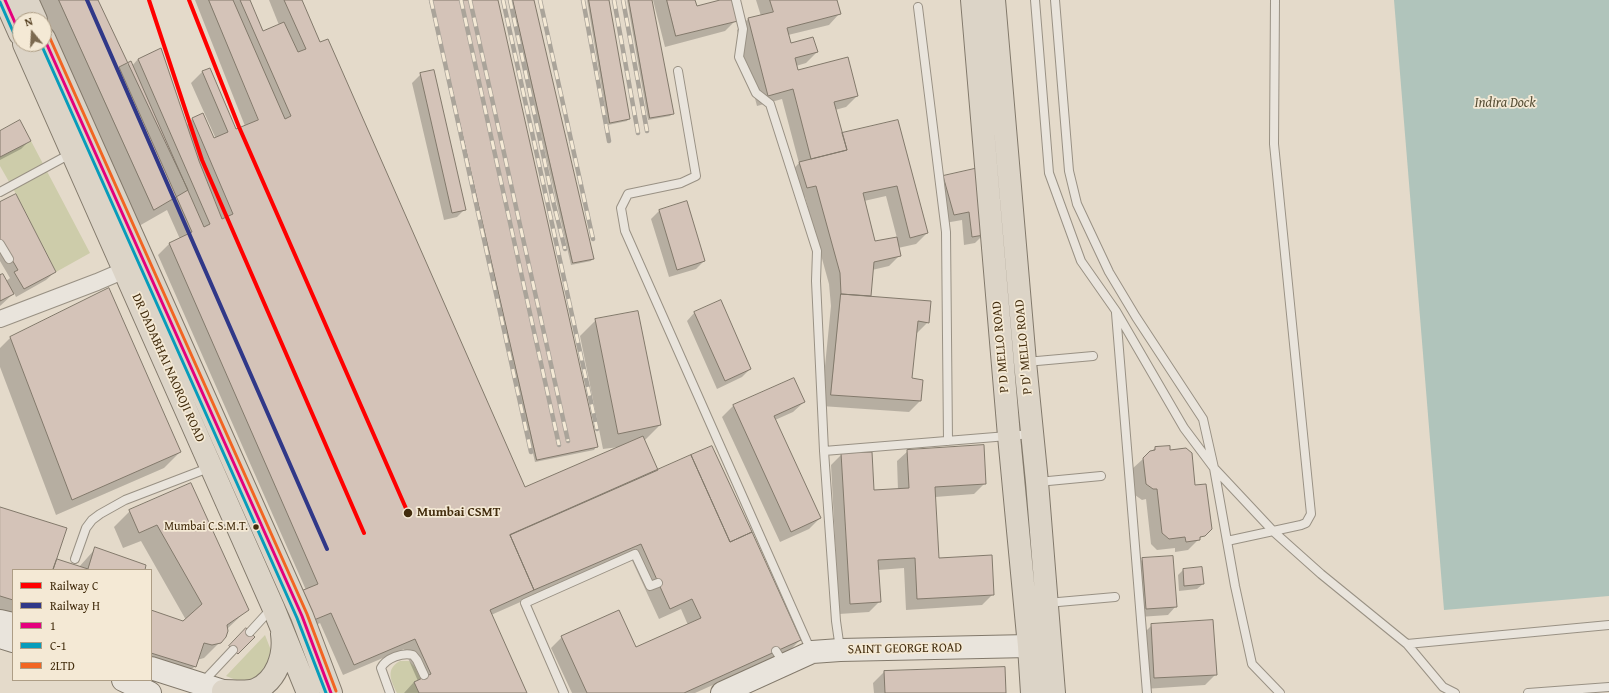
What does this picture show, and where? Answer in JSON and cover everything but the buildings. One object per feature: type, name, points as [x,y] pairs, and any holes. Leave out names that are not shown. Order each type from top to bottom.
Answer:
[{"type":"main road","points":[[5,0],[12,16]]},
{"type":"main road","points":[[27,0],[32,12]]},
{"type":"main road","name":"P D MELLO ROAD","points":[[972,0],[1032,693]]},
{"type":"main road","name":"P D' MELLO ROAD","points":[[994,0],[1025,362],[1037,482],[1054,693]]},
{"type":"main road","name":"DR DADABHAI NAOROJI ROAD","points":[[28,52],[212,467],[277,616],[308,693]]},
{"type":"main road","name":"DR DADABHAI NAOROJI ROAD","points":[[50,52],[302,616],[331,693]]},
{"type":"main road","points":[[152,668],[226,692],[254,690],[270,680],[278,668],[282,652],[277,616]]},
{"type":"main road","points":[[0,620],[12,624]]},
{"type":"main road","points":[[0,637],[12,641]]},
{"type":"main road","name":"SAINT GEORGE ROAD","points":[[722,693],[780,658],[812,652],[840,650],[1029,646]]},
{"type":"main road","points":[[125,681],[150,693]]},
{"type":"street","points":[[0,319],[97,282],[124,270]]},
{"type":"lane","points":[[736,0],[742,29],[739,56],[756,93],[770,104],[817,251],[816,281],[824,451],[836,621],[840,650]]},
{"type":"lane","points":[[1035,0],[1049,173],[1081,262],[1116,311],[1178,418],[1214,468],[1274,532],[1321,574],[1407,644],[1442,687],[1455,693]]},
{"type":"lane","points":[[1055,0],[1069,171],[1077,204],[1109,272],[1136,317],[1203,419],[1214,468],[1235,586],[1252,664],[1280,693]]},
{"type":"lane","points":[[1227,541],[1301,525],[1306,523],[1312,514],[1274,144],[1275,0]]},
{"type":"lane","points":[[918,7],[946,232],[948,440]]},
{"type":"lane","points":[[678,71],[696,176],[681,183],[628,194],[621,208],[625,231],[812,652]]},
{"type":"lane","points":[[0,192],[73,153]]},
{"type":"lane","points":[[0,244],[8,259]]},
{"type":"lane","points":[[1116,311],[1147,693]]},
{"type":"lane","points":[[1025,362],[1093,356]]},
{"type":"lane","points":[[824,451],[1032,434]]},
{"type":"lane","points":[[75,559],[86,528],[92,520],[100,514],[125,500],[212,467]]},
{"type":"lane","points":[[1037,482],[1101,476]]},
{"type":"lane","points":[[564,693],[525,603],[635,554],[650,586],[658,583]]},
{"type":"lane","points":[[1047,603],[1114,597]]},
{"type":"lane","points":[[250,632],[277,616]]},
{"type":"lane","points":[[1407,644],[1609,625]]},
{"type":"lane","points":[[202,684],[233,650]]},
{"type":"lane","points":[[390,693],[381,668],[383,663],[404,654],[413,655],[424,675]]},
{"type":"lane","points":[[1528,693],[1609,687]]},
{"type":"green space","points":[[31,141],[90,253],[56,272],[0,166],[0,157]]},
{"type":"green space","points":[[265,635],[272,653],[272,664],[254,681],[241,682],[226,676]]},
{"type":"green space","points":[[400,661],[409,661],[415,667],[427,693],[397,693],[391,680],[391,671],[395,664]]},
{"type":"water","name":"Indira Dock","points":[[1394,0],[1609,0],[1609,596],[1444,610]]},
{"type":"railway","points":[[431,0],[531,452]]},
{"type":"railway","points":[[461,0],[559,445]]},
{"type":"railway","points":[[470,0],[568,441]]},
{"type":"railway","points":[[503,0],[597,429]]},
{"type":"railway","points":[[510,0],[554,205],[565,249]]},
{"type":"railway","points":[[540,0],[593,239]]},
{"type":"railway","points":[[583,0],[609,141]]},
{"type":"railway","points":[[614,0],[638,133]]},
{"type":"railway","points":[[623,0],[647,131]]},
{"type":"rail line","name":"H","points":[[87,0],[327,549]]},
{"type":"rail line","name":"C","points":[[149,0],[202,160],[364,533]]},
{"type":"rail line","name":"C","points":[[189,0],[239,127],[408,513]]},
{"type":"transit line","name":"1","points":[[5,0],[12,16]]},
{"type":"transit line","name":"C-1","points":[[0,2],[12,29]]},
{"type":"transit line","name":"2LTD","points":[[52,43],[307,614],[336,691]]},
{"type":"transit line","name":"C-1","points":[[45,52],[297,618],[326,693]]},
{"type":"transit line","name":"1","points":[[50,52],[302,616],[331,693]]},
{"type":"place","name":"Mumbai CSMT","points":[[408,513]]},
{"type":"place","name":"Mumbai C.S.M.T.","points":[[256,527]]}]
